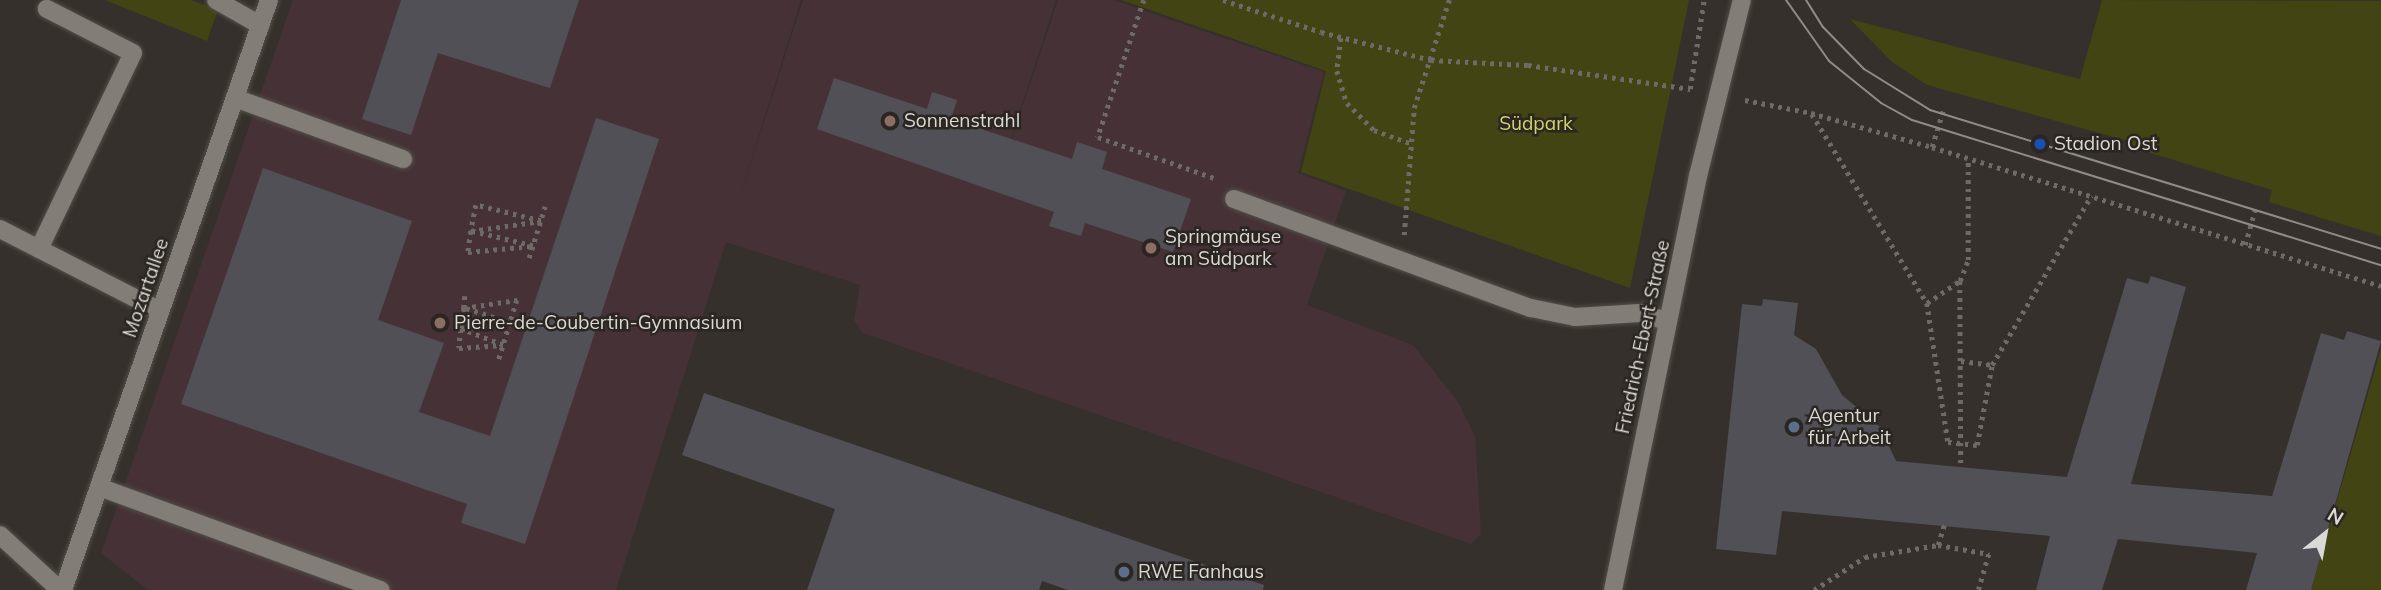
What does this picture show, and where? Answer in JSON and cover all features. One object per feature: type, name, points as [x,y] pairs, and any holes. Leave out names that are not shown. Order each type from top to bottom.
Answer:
[{"type":"street","points":[[216,0],[260,25]]},
{"type":"street","name":"Mozartallee","points":[[62,590],[269,0]]},
{"type":"street","name":"Friedrich-Ebert-Straße","points":[[1614,590],[1667,321],[1716,93],[1732,0]]},
{"type":"street","name":"Friedrich-Ebert-Straße","points":[[1716,93],[1742,0]]},
{"type":"street","points":[[39,249],[133,53],[47,9]]},
{"type":"street","points":[[235,97],[403,159]]},
{"type":"street","points":[[1234,199],[1402,258],[1531,308],[1575,317],[1640,313],[1667,321]]},
{"type":"street","points":[[0,229],[160,311]]},
{"type":"street","points":[[99,487],[381,590]]},
{"type":"street","points":[[0,536],[62,590]]},
{"type":"path","points":[[1144,0],[1098,137],[1216,177],[1234,199]]},
{"type":"path","points":[[1223,0],[1340,38],[1430,60],[1528,65],[1690,89],[1704,0]]},
{"type":"path","points":[[1402,258],[1414,108],[1449,0]]},
{"type":"path","points":[[1340,38],[1337,71],[1347,103],[1374,130],[1410,143]]},
{"type":"path","points":[[1745,100],[1811,113],[1932,147],[2381,286]]},
{"type":"path","points":[[1932,147],[1944,107]]},
{"type":"path","points":[[1811,113],[1927,303],[1948,442],[1977,445],[1992,365],[2091,195]]},
{"type":"path","points":[[1961,467],[1960,281],[1968,260],[1968,159]]},
{"type":"path","points":[[533,246],[468,252],[476,205],[541,221]]},
{"type":"path","points":[[529,258],[545,206]]},
{"type":"path","points":[[2245,246],[2256,206]]},
{"type":"path","points":[[471,231],[541,221]]},
{"type":"path","points":[[471,231],[533,246]]},
{"type":"path","points":[[1927,303],[1960,281]]},
{"type":"path","points":[[465,296],[459,348],[503,345]]},
{"type":"path","points":[[464,308],[517,300],[498,362]]},
{"type":"path","points":[[464,308],[510,323]]},
{"type":"path","points":[[461,329],[510,323]]},
{"type":"path","points":[[461,329],[503,345]]},
{"type":"path","points":[[1961,362],[1992,365]]},
{"type":"path","points":[[1938,545],[1944,526]]},
{"type":"path","points":[[1814,590],[1865,557],[1938,545],[1989,554],[1979,590]]},
{"type":"shaded area","points":[[293,0],[801,0],[735,212],[803,0],[1056,0],[989,207],[1058,0],[1113,0],[1324,72],[1298,173],[1346,191],[1307,305],[1413,345],[1458,402],[1475,436],[1481,534],[1471,544],[863,333],[854,320],[860,285],[726,242],[616,590],[148,590],[101,553]]},
{"type":"green space","points":[[105,0],[191,0],[218,10],[207,41]]},
{"type":"green space","name":"Südpark","points":[[1121,0],[1689,0],[1630,288],[1301,172],[1326,71]]},
{"type":"green space","points":[[2102,0],[2381,1],[2381,236],[2269,202],[2272,190],[2128,146],[2128,141],[1927,85],[1892,62],[1850,19],[2080,79]]},
{"type":"green space","points":[[2381,349],[2381,590],[2311,590]]},
{"type":"building","points":[[401,0],[579,0],[550,88],[438,53],[411,135],[362,119]]},
{"type":"building","points":[[834,78],[927,109],[932,92],[957,100],[951,119],[1072,159],[1077,142],[1107,152],[1102,169],[1191,199],[1173,252],[1085,223],[1081,236],[1049,226],[1054,212],[817,129]]},
{"type":"building","points":[[596,118],[659,139],[525,544],[461,523],[467,504],[181,404],[263,168],[412,221],[378,320],[444,343],[419,412],[490,436]]},
{"type":"building","points":[[2151,276],[2186,287],[2131,484],[2272,496],[2321,333],[2344,340],[2347,331],[2381,341],[2311,590],[2246,590],[2257,553],[2118,539],[2102,590],[2036,590],[2050,536],[1782,511],[1776,555],[1716,549],[1742,304],[1762,306],[1763,299],[1798,303],[1794,335],[1816,349],[1842,395],[1880,427],[1896,461],[2067,477],[2127,278],[2148,284]]},
{"type":"building","points":[[704,393],[1264,585],[1263,590],[1068,590],[1042,581],[1039,590],[807,590],[835,509],[682,455]]},
{"type":"tram line","points":[[1786,0],[1829,61],[1881,103],[1912,120],[2381,265]]},
{"type":"tram line","points":[[1806,0],[1823,27],[1864,69],[1930,110],[2381,249]]},
{"type":"place","name":"Sonnenstrahl","points":[[890,121]]},
{"type":"place","name":"Stadion Ost","points":[[2040,144]]},
{"type":"place","name":"Springmäuse am Südpark","points":[[1151,248]]},
{"type":"place","name":"Pierre-de-Coubertin-Gymnasium","points":[[440,323]]},
{"type":"place","name":"Agentur für Arbeit","points":[[1794,427]]},
{"type":"place","name":"RWE Fanhaus","points":[[1124,572]]}]
